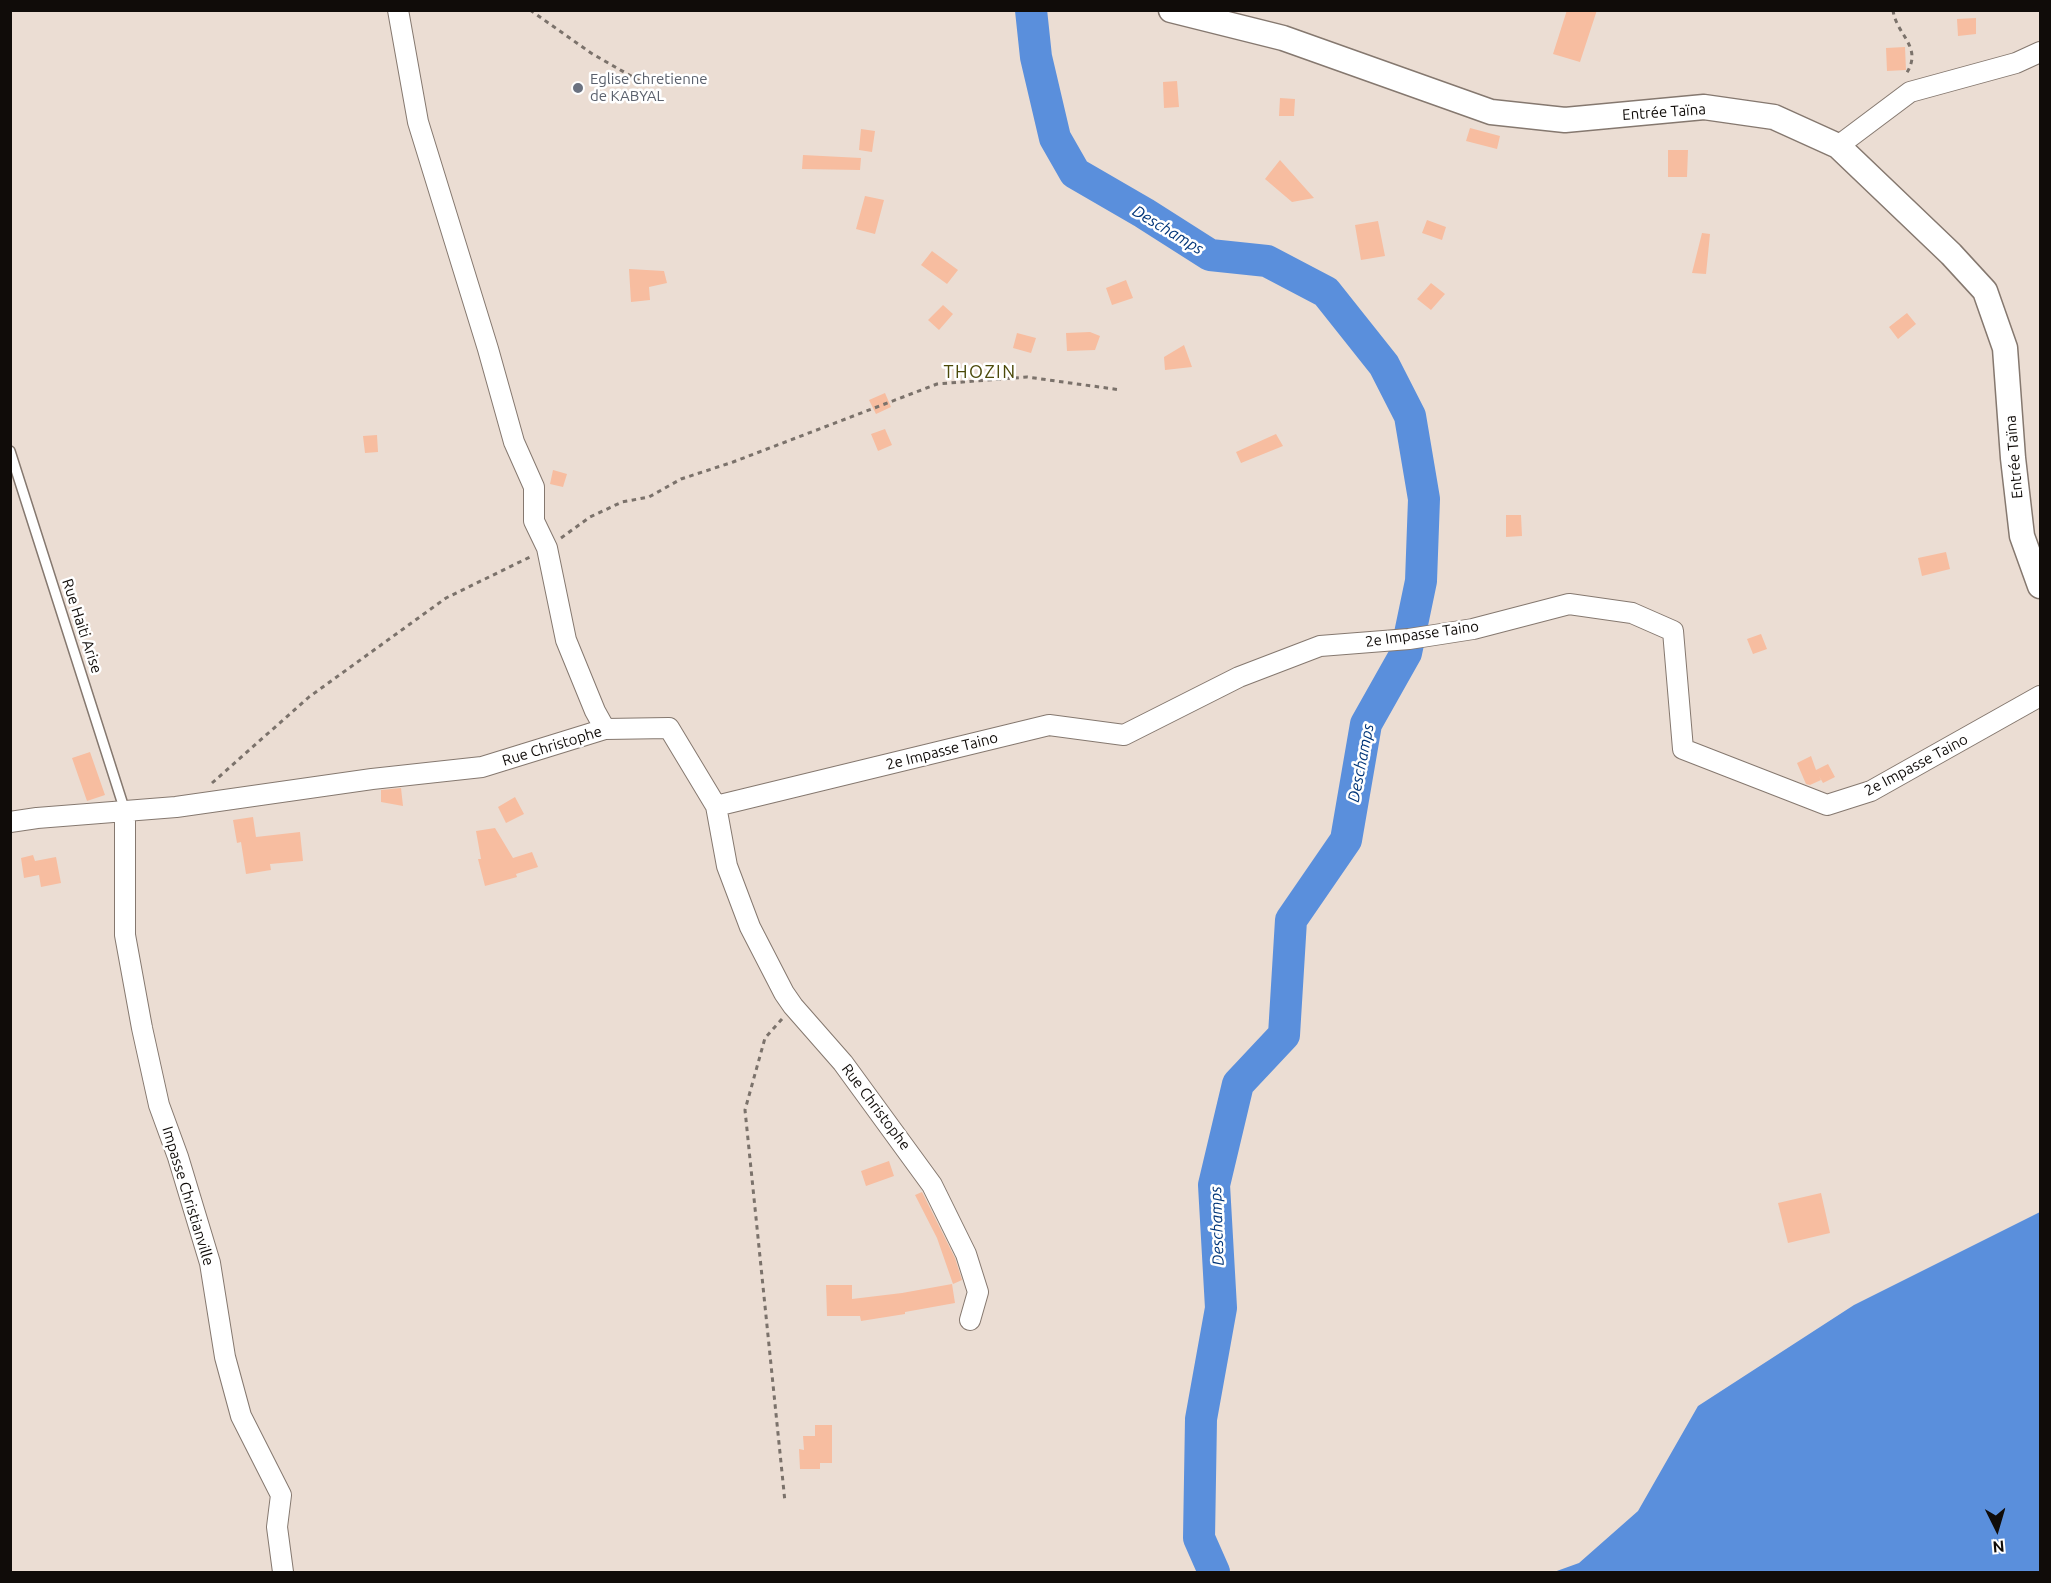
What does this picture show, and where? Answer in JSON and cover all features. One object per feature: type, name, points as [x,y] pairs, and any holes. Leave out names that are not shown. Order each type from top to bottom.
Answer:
[{"type":"street","points":[[398,10],[418,122],[488,349],[514,442],[534,486],[534,521],[547,548],[566,640],[595,711],[605,729]]},
{"type":"street","name":"Entrée Taïna","points":[[1171,10],[1283,38],[1491,112],[1565,120],[1704,107],[1773,117],[1838,146],[1951,254],[1985,291],[2005,348],[2013,458],[2022,536],[2040,586]]},
{"type":"street","points":[[1838,146],[1910,92],[2016,63],[2040,52]]},
{"type":"street","name":"2e Impasse Taino","points":[[716,806],[1049,725],[1124,735],[1239,677],[1320,646],[1409,639],[1473,629],[1569,604],[1632,613],[1673,631],[1683,749],[1827,806],[1872,791],[2040,696]]},
{"type":"street","name":"Rue Christophe","points":[[10,822],[176,807],[372,779],[482,767],[605,729],[669,728],[716,806],[727,866],[746,917],[784,993],[843,1062],[932,1185],[966,1254],[978,1292],[970,1320]]},
{"type":"street","name":"Impasse Christianville","points":[[125,811],[125,935],[142,1028],[159,1105],[178,1157],[210,1263],[225,1358],[242,1416],[281,1495],[277,1527],[283,1572]]},
{"type":"lane","name":"Rue Haiti Arise","points":[[10,451],[125,811]]},
{"type":"path","points":[[530,10],[591,53],[643,83]]},
{"type":"path","points":[[1893,10],[1894,19],[1911,48],[1912,60],[1908,72],[1900,80],[1899,100]]},
{"type":"path","points":[[206,789],[309,697],[446,598],[547,548],[590,517],[622,502],[649,497],[681,479],[733,462],[937,384],[1027,377],[1121,390]]},
{"type":"path","points":[[785,1502],[745,1110],[765,1038],[793,1006]]},
{"type":"water","points":[[2040,1212],[2040,1572],[1554,1572],[1579,1563],[1638,1511],[1698,1406],[1854,1305]]},
{"type":"building","points":[[1567,10],[1597,10],[1580,62],[1553,54]]},
{"type":"building","points":[[1976,18],[1976,34],[1958,36],[1957,19]]},
{"type":"building","points":[[1905,47],[1906,70],[1887,71],[1886,48]]},
{"type":"building","points":[[1177,81],[1179,107],[1164,108],[1163,82]]},
{"type":"building","points":[[1280,98],[1295,99],[1294,116],[1279,116]]},
{"type":"building","points":[[1470,128],[1500,136],[1497,149],[1466,141]]},
{"type":"building","points":[[861,129],[875,131],[872,152],[859,150]]},
{"type":"building","points":[[1668,150],[1688,150],[1687,177],[1668,177]]},
{"type":"building","points":[[803,155],[861,158],[860,170],[802,169]]},
{"type":"building","points":[[1280,160],[1314,198],[1292,202],[1265,179]]},
{"type":"building","points":[[865,196],[884,200],[875,234],[856,229]]},
{"type":"building","points":[[1427,220],[1446,227],[1442,240],[1422,233]]},
{"type":"building","points":[[1378,221],[1385,256],[1361,260],[1355,225]]},
{"type":"building","points":[[1702,233],[1710,234],[1706,274],[1692,273]]},
{"type":"building","points":[[932,251],[958,270],[947,284],[921,265]]},
{"type":"building","points":[[629,269],[664,271],[667,283],[649,287],[650,300],[631,302]]},
{"type":"building","points":[[1126,280],[1133,298],[1112,305],[1106,288]]},
{"type":"building","points":[[1431,283],[1445,294],[1431,310],[1417,299]]},
{"type":"building","points":[[943,305],[953,314],[939,330],[928,320]]},
{"type":"building","points":[[1907,313],[1916,324],[1898,339],[1889,327]]},
{"type":"building","points":[[1090,332],[1100,336],[1095,350],[1067,351],[1066,333]]},
{"type":"building","points":[[1017,333],[1036,338],[1031,353],[1013,348]]},
{"type":"building","points":[[1184,345],[1192,367],[1165,370],[1164,357]]},
{"type":"building","points":[[885,393],[891,407],[876,414],[869,400]]},
{"type":"building","points":[[885,429],[892,445],[878,451],[871,434]]},
{"type":"building","points":[[1276,434],[1283,446],[1241,463],[1236,452]]},
{"type":"building","points":[[377,435],[378,452],[365,453],[363,436]]},
{"type":"building","points":[[553,470],[567,474],[563,487],[550,484]]},
{"type":"building","points":[[1506,515],[1521,515],[1522,536],[1506,537]]},
{"type":"building","points":[[1946,552],[1950,569],[1922,576],[1918,558]]},
{"type":"building","points":[[1761,634],[1767,649],[1753,654],[1747,639]]},
{"type":"building","points":[[90,752],[105,795],[87,801],[72,758]]},
{"type":"building","points":[[1811,756],[1816,770],[1828,764],[1835,777],[1823,783],[1819,776],[1821,780],[1810,785],[1806,784],[1797,763]]},
{"type":"building","points":[[401,788],[403,806],[381,802],[381,790]]},
{"type":"building","points":[[515,797],[524,814],[506,823],[498,807]]},
{"type":"building","points":[[253,817],[256,837],[300,832],[303,861],[270,864],[271,870],[246,874],[241,842],[237,843],[233,820]]},
{"type":"building","points":[[495,828],[513,858],[532,852],[538,867],[516,874],[517,877],[485,886],[478,859],[481,859],[476,831]]},
{"type":"building","points":[[33,855],[35,861],[56,857],[61,883],[41,887],[39,875],[24,878],[21,858]]},
{"type":"building","points":[[889,1161],[894,1176],[866,1186],[861,1171]]},
{"type":"building","points":[[922,1192],[955,1258],[962,1280],[953,1284],[937,1238],[915,1195]]},
{"type":"building","points":[[1821,1193],[1830,1233],[1788,1243],[1778,1203]]},
{"type":"building","points":[[952,1284],[955,1303],[861,1321],[860,1316],[827,1316],[826,1285],[852,1285],[852,1299]]},
{"type":"building","points":[[815,1425],[832,1425],[832,1463],[820,1463],[820,1469],[800,1469],[799,1449],[804,1450],[803,1436],[815,1436]]},
{"type":"waterway","name":"Deschamps","points":[[1031,10],[1036,57],[1055,138],[1075,173],[1210,255],[1267,261],[1326,292],[1384,365],[1410,416],[1424,499],[1421,581],[1406,653],[1366,724],[1346,840],[1291,920],[1284,1035],[1238,1084],[1214,1185],[1221,1308],[1201,1419],[1199,1538],[1214,1572]]},
{"type":"place","name":"Eglise Chretienne de KABYAL","points":[[578,88]]},
{"type":"district","name":"THOZIN","points":[[980,372]]}]
